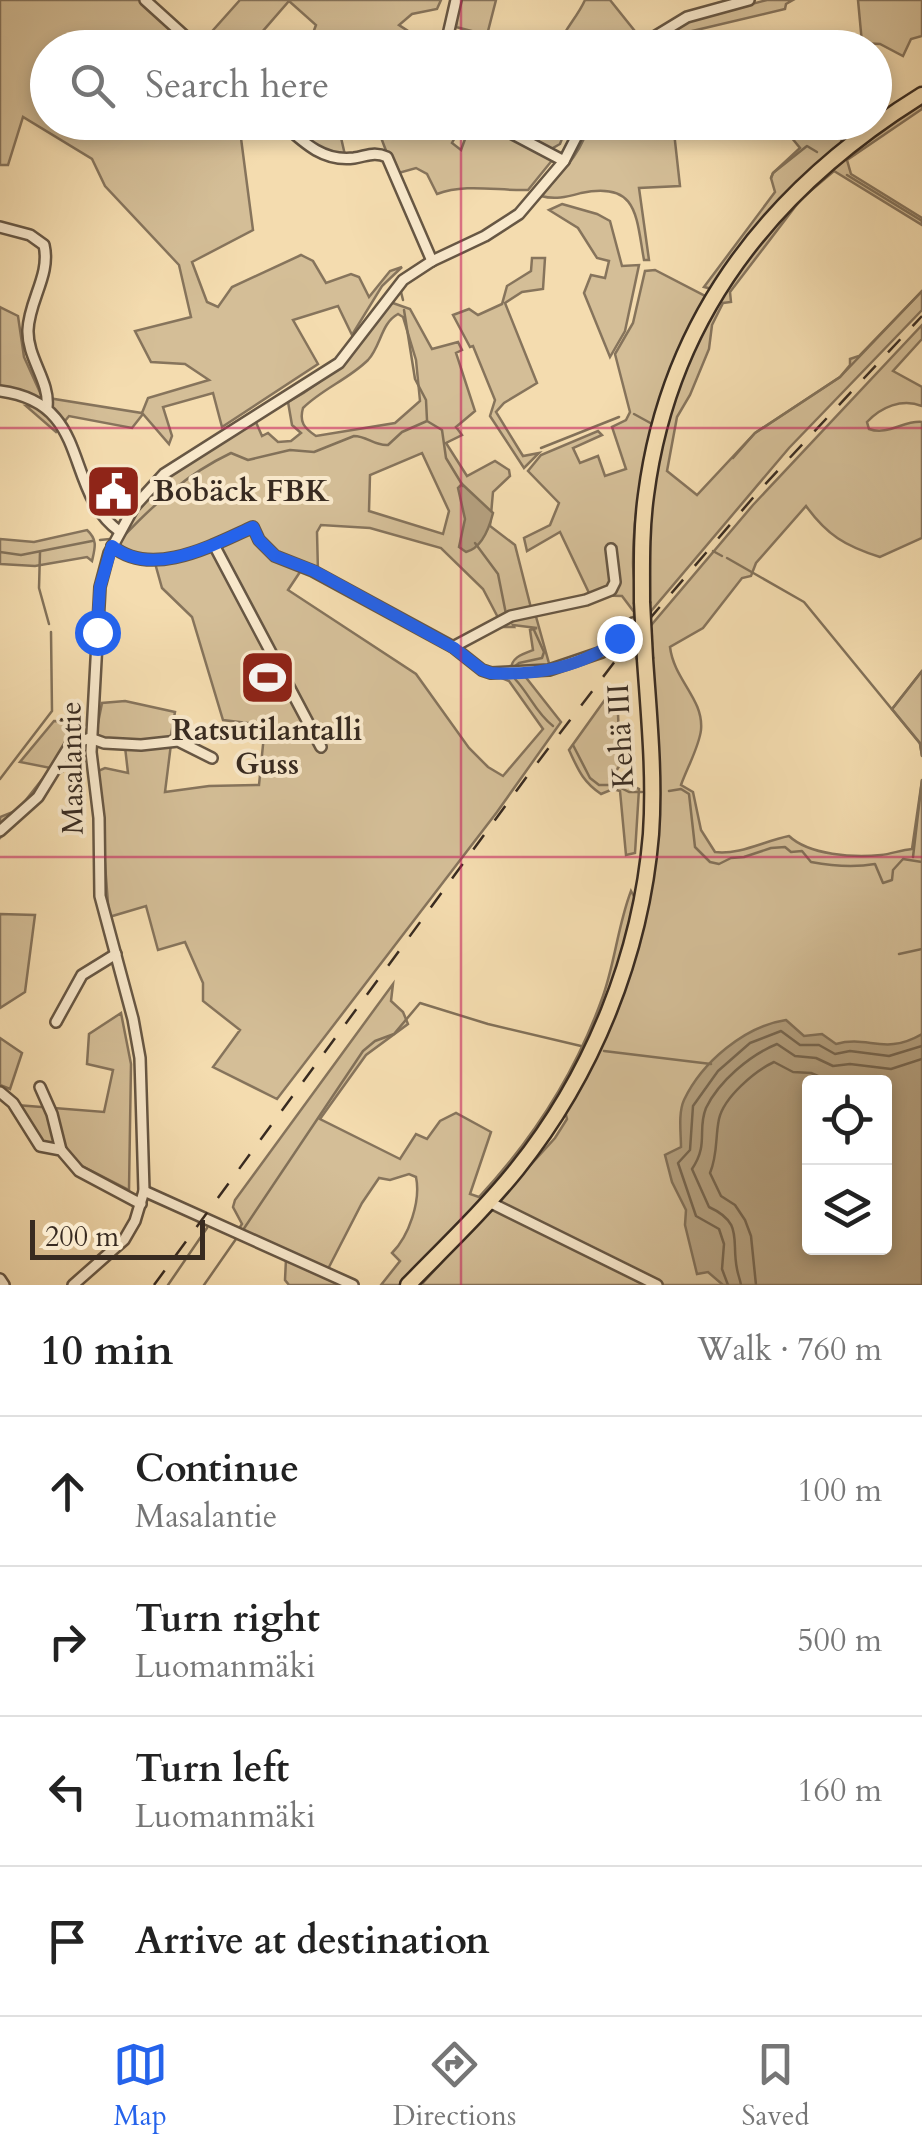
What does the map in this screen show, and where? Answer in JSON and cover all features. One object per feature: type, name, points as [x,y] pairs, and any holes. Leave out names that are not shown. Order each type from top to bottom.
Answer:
[{"type":"highway","name":"Kehä III","points":[[892,115],[922,95]]},
{"type":"highway","name":"Kehä III","points":[[408,1285],[489,1202],[544,1133],[607,1016],[643,894],[651,833],[642,602],[645,500],[656,438],[680,364],[739,257],[787,200],[855,140]]},
{"type":"street","points":[[145,0],[178,30]]},
{"type":"street","points":[[449,30],[456,0]]},
{"type":"street","points":[[665,30],[686,17],[749,0]]},
{"type":"street","points":[[300,140],[322,154],[354,158],[374,153],[387,157],[432,261]]},
{"type":"street","points":[[524,140],[564,161]]},
{"type":"street","name":"Masalantie","points":[[73,1285],[124,1240],[144,1192],[140,1058],[100,896],[98,814],[90,738],[100,587],[112,546],[147,490],[172,467],[339,364],[403,280],[506,223],[541,190],[575,140]]},
{"type":"street","points":[[0,227],[30,235],[44,245],[48,260],[28,328],[31,358],[46,390],[47,407]]},
{"type":"street","points":[[0,390],[47,407],[62,427],[98,506],[119,531]]},
{"type":"street","points":[[112,546],[131,558],[152,560],[214,545],[253,527],[259,540],[275,556],[314,571],[454,648],[491,673],[537,672],[602,652],[633,622]]},
{"type":"street","points":[[214,545],[321,747]]},
{"type":"street","points":[[454,648],[511,616],[586,600],[612,590],[615,582],[611,550]]},
{"type":"street","points":[[0,831],[38,796],[70,745],[90,738],[104,743],[141,745],[178,741],[212,758]]},
{"type":"street","points":[[56,1022],[82,975],[116,954]]},
{"type":"street","points":[[40,1088],[52,1114],[61,1150],[79,1171],[141,1204]]},
{"type":"street","points":[[0,1092],[13,1103],[40,1146],[61,1150]]},
{"type":"street","points":[[144,1192],[353,1285]]},
{"type":"street","points":[[489,1202],[657,1285]]},
{"type":"shaded area","points":[[0,0],[146,0],[179,30],[30,30],[30,121],[23,117],[8,165],[0,165]]},
{"type":"shaded area","points":[[240,0],[441,0],[437,9],[412,14],[399,25],[407,30],[314,30],[316,25],[289,1],[264,30],[213,30]]},
{"type":"shaded area","points":[[458,0],[496,0],[488,30],[456,27]]},
{"type":"shaded area","points":[[585,0],[610,0],[634,30],[567,30]]},
{"type":"shaded area","points":[[767,0],[793,0],[785,9],[696,30],[673,30],[688,21]]},
{"type":"shaded area","points":[[858,0],[922,0],[922,36],[911,39],[903,56],[892,50],[892,30],[861,30]]},
{"type":"shaded area","points":[[922,100],[922,109],[892,129],[892,120]]},
{"type":"shaded area","points":[[61,140],[241,140],[253,230],[192,262],[207,302],[218,307],[232,287],[301,255],[313,261],[326,283],[351,274],[359,277],[369,297],[390,271],[402,267],[382,286],[352,335],[338,306],[293,320],[318,364],[222,427],[213,393],[163,407],[172,436],[169,444],[143,414],[132,428],[69,416],[56,432],[26,406],[46,407],[48,398],[142,413],[148,398],[209,380],[185,364],[151,362],[135,331],[191,317],[179,265],[105,186],[92,159]]},
{"type":"shaded area","points":[[306,140],[342,140],[345,155],[318,149]]},
{"type":"shaded area","points":[[382,140],[454,140],[452,143],[461,150],[465,140],[520,140],[554,158],[528,190],[470,188],[437,194],[427,174],[416,168],[395,174]]},
{"type":"shaded area","points":[[531,140],[562,140],[551,149]]},
{"type":"shaded area","points":[[583,140],[675,140],[680,186],[639,188],[649,260],[644,260],[636,216],[624,197],[600,191],[541,196]]},
{"type":"shaded area","points":[[793,140],[841,140],[772,212],[712,289],[704,287],[775,192],[773,173],[800,148]]},
{"type":"shaded area","points":[[862,140],[876,140],[847,160],[851,174],[922,218],[922,225],[834,171],[801,199],[730,292],[731,302],[723,303],[712,325],[709,349],[677,417],[667,471],[697,495],[755,433],[840,377],[850,359],[859,356],[922,291],[922,310],[789,448],[613,656],[605,654],[634,624],[634,612],[622,596],[590,595],[560,532],[527,551],[524,538],[550,525],[559,503],[528,471],[541,455],[598,431],[602,435],[573,448],[580,463],[598,456],[605,476],[626,469],[612,427],[626,420],[630,412],[615,354],[633,323],[645,271],[655,270],[705,296],[654,427],[639,494],[633,563],[637,609],[647,602],[648,540],[655,479],[686,363],[743,257],[782,210]]},
{"type":"shaded area","points":[[562,204],[610,221],[622,266],[639,265],[625,331],[610,357],[584,293],[591,275],[605,278],[609,261],[597,258],[578,228],[549,210]]},
{"type":"shaded area","points":[[532,258],[545,258],[543,289],[522,292],[505,303],[537,383],[496,412],[523,456],[539,453],[524,468],[490,416],[495,400],[473,346],[470,347],[453,315],[469,309],[478,315],[502,304],[507,286],[531,271]]},
{"type":"shaded area","points":[[390,302],[410,309],[432,349],[458,342],[462,350],[456,353],[475,411],[456,427],[462,435],[446,443],[467,476],[495,461],[509,470],[510,476],[493,492],[490,526],[515,545],[550,667],[511,671],[515,660],[533,650],[530,630],[537,628],[503,627],[483,589],[441,548],[370,528],[321,525],[317,532],[318,572],[302,569],[288,590],[416,674],[469,748],[503,776],[543,729],[509,681],[497,676],[524,675],[561,722],[497,812],[277,1099],[213,1067],[240,1030],[203,1001],[203,983],[185,942],[158,950],[146,906],[109,917],[98,771],[105,768],[128,773],[125,747],[171,744],[165,792],[259,785],[265,725],[223,720],[192,617],[162,588],[153,556],[134,555],[118,544],[142,501],[164,477],[255,420],[262,436],[268,433],[278,442],[291,441],[301,433],[292,425],[288,402],[333,371]],"holes":[[[398,314],[403,317],[416,360],[420,401],[395,423],[316,436],[304,424],[303,408],[368,360],[388,323]],[[422,453],[449,511],[443,534],[369,511],[370,475]]]},
{"type":"shaded area","points":[[0,307],[18,316],[24,357],[43,399],[0,388]]},
{"type":"shaded area","points":[[922,325],[922,339],[893,371],[922,387],[922,406],[892,405],[867,422],[869,429],[876,431],[922,422],[922,538],[880,557],[838,538],[806,506],[756,563],[751,576],[742,578],[703,628],[670,647],[701,719],[698,743],[681,785],[693,792],[701,830],[715,852],[743,850],[789,836],[808,847],[845,855],[881,855],[912,849],[922,780],[922,1285],[421,1285],[555,1138],[567,1119],[565,1111],[645,909],[648,629],[753,505]]},
{"type":"shaded area","points":[[87,530],[94,541],[92,561],[87,557],[35,566],[0,564],[0,539],[34,542]]},
{"type":"shaded area","points":[[922,671],[922,756],[920,743],[892,709]]},
{"type":"shaded area","points":[[614,687],[620,765],[613,776],[639,789],[635,853],[626,855],[620,791],[613,789],[601,794],[581,774],[569,750]]},
{"type":"shaded area","points":[[125,701],[175,712],[171,735],[167,739],[139,742],[95,738],[102,703]]},
{"type":"shaded area","points":[[54,721],[76,722],[79,761],[57,775],[0,838],[0,817],[18,810],[51,768],[20,762]]},
{"type":"shaded area","points":[[631,891],[635,898],[601,1011],[578,1063],[550,1111],[483,1201],[400,1285],[381,1285],[400,1261],[392,1253],[404,1237],[415,1207],[416,1177],[409,1174],[390,1180],[379,1178],[328,1269],[238,1230],[242,1224],[233,1207],[235,1200],[393,984],[391,1001],[403,1012],[408,1024],[366,1055],[320,1119],[400,1159],[416,1134],[427,1139],[440,1121],[456,1113],[491,1132],[470,1194],[479,1197],[536,1127],[580,1051],[607,983]]},
{"type":"shaded area","points":[[0,914],[35,915],[25,992],[0,1008]]},
{"type":"shaded area","points":[[121,1013],[131,1064],[129,1190],[45,1147],[16,1105],[104,1112],[113,1070],[87,1064],[89,1034]]},
{"type":"shaded area","points":[[0,1038],[22,1053],[10,1089],[0,1085]]},
{"type":"shaded area","points":[[286,1259],[347,1285],[289,1285],[285,1280]]},
{"type":"water","points":[[462,484],[493,513],[481,542],[466,552],[459,547],[465,519],[458,488]]},
{"type":"water","points":[[786,1020],[804,1036],[822,1034],[836,1044],[897,1044],[922,1034],[922,1285],[723,1285],[708,1272],[697,1274],[685,1225],[686,1210],[672,1182],[665,1155],[681,1147],[682,1105],[702,1072],[726,1048],[755,1030]]},
{"type":"waterway","points":[[771,178],[807,146],[817,152]]},
{"type":"waterway","points":[[847,175],[922,221]]},
{"type":"waterway","points":[[733,458],[755,433],[840,377],[922,291]]},
{"type":"waterway","points":[[401,292],[403,300]]},
{"type":"waterway","points":[[404,310],[415,379],[426,400],[427,420]]},
{"type":"waterway","points":[[634,414],[654,425]]},
{"type":"waterway","points":[[541,448],[619,417]]},
{"type":"waterway","points":[[122,538],[172,491],[231,453],[248,460],[290,450],[314,452],[354,436],[388,445],[402,432],[427,421],[442,430],[446,458],[463,486]]},
{"type":"waterway","points":[[100,540],[110,539]]},
{"type":"waterway","points":[[0,552],[21,555],[92,541]]},
{"type":"waterway","points":[[475,543],[498,574],[506,614]]},
{"type":"waterway","points":[[713,551],[722,556]]},
{"type":"waterway","points":[[40,552],[39,588],[49,624]]},
{"type":"waterway","points":[[727,558],[804,602],[922,746]]},
{"type":"waterway","points":[[513,668],[542,658],[544,652],[534,630]]},
{"type":"waterway","points":[[0,779],[52,711],[51,632]]},
{"type":"waterway","points":[[893,708],[922,671]]},
{"type":"waterway","points":[[515,679],[553,726]]},
{"type":"waterway","points":[[920,744],[922,756]]},
{"type":"waterway","points":[[573,745],[590,778],[599,785],[642,792]]},
{"type":"waterway","points":[[913,857],[922,780]]},
{"type":"waterway","points":[[669,791],[681,789],[689,794],[695,847],[710,862],[719,864],[785,847],[791,852],[802,851],[811,862],[875,864],[883,883],[892,880],[893,870],[903,859],[922,862]]},
{"type":"waterway","points":[[899,954],[922,949]]},
{"type":"waterway","points":[[243,1230],[363,1051],[394,1034],[420,1003],[581,1046]]},
{"type":"waterway","points":[[604,1051],[711,1064]]},
{"type":"waterway","points":[[168,1285],[207,1228]]},
{"type":"waterway","points":[[204,1285],[236,1239]]},
{"type":"railway","points":[[154,1285],[629,643],[757,493],[922,316]]},
{"type":"place","name":"Bobäck FBK","points":[[114,491]]},
{"type":"place","name":"Ratsutilantalli Guss","points":[[267,677]]},
{"type":"route","points":[[97,632],[100,587],[112,546],[131,558],[168,558],[214,545],[253,527],[259,540],[275,556],[314,571],[454,648],[491,673],[548,670],[602,652],[619,638]]}]
